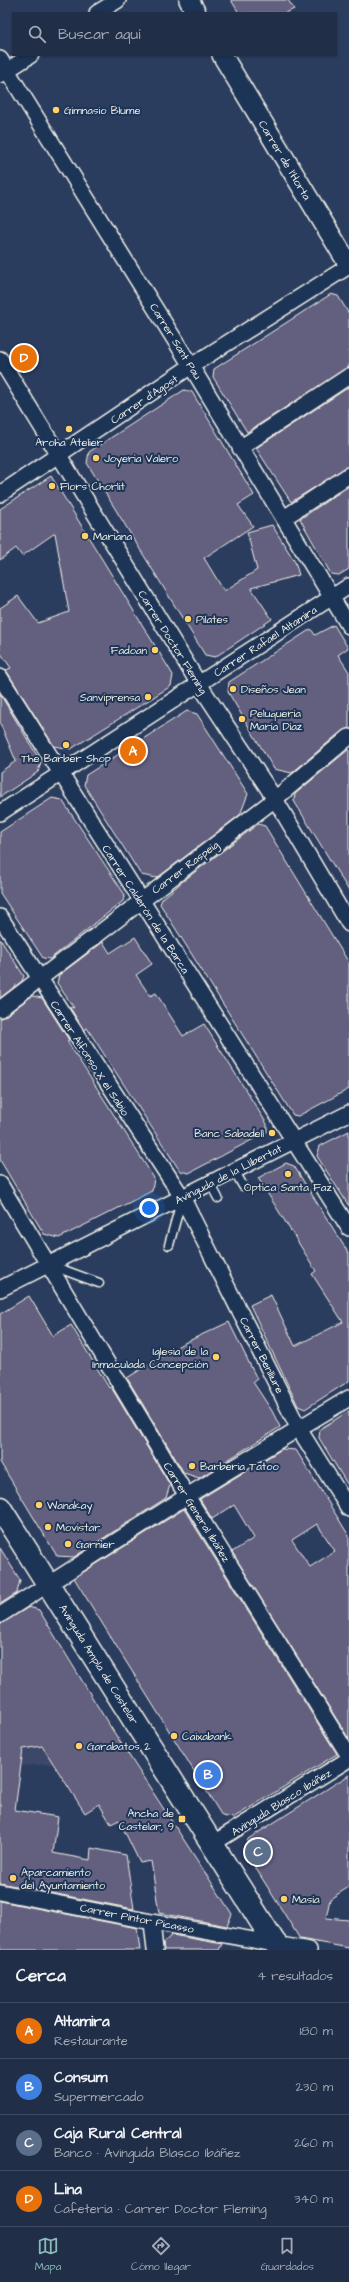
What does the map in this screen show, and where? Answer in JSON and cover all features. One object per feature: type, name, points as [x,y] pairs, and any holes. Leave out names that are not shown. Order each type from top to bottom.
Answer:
[{"type":"main road","name":"Avinguda Ampla de Castelar","points":[[0,1508],[277,1946]]},
{"type":"street","points":[[99,12],[118,0]]},
{"type":"street","points":[[189,0],[195,12]]},
{"type":"street","points":[[2,68],[29,56]]},
{"type":"street","name":"Carrer de l'Horta","points":[[223,56],[349,265]]},
{"type":"street","name":"Carrer Sant Pau","points":[[2,68],[191,366],[349,626]]},
{"type":"street","name":"Carrer d'Agost","points":[[0,494],[59,456],[191,366],[349,265]]},
{"type":"street","name":"Carrer Doctor Fleming","points":[[0,359],[199,684],[275,799],[349,924]]},
{"type":"street","points":[[240,448],[349,376]]},
{"type":"street","points":[[284,518],[349,475]]},
{"type":"street","name":"Carrer Rafael Altamira","points":[[0,813],[59,773],[349,586]]},
{"type":"street","name":"Carrer Calderón de la Barca","points":[[0,677],[59,773],[349,1228]]},
{"type":"street","name":"Carrer Raspeig","points":[[0,1009],[140,900],[275,799],[349,737]]},
{"type":"street","name":"Carrer Alfonso X el Sabio","points":[[0,917],[182,1197]]},
{"type":"street","name":"Avinguda de la Llibertat","points":[[0,1289],[349,1113]]},
{"type":"street","name":"Carrer General Ibáñez","points":[[0,1184],[187,1496],[349,1758]]},
{"type":"street","name":"Carrer Benlliure","points":[[182,1197],[299,1429],[349,1509]]},
{"type":"street","points":[[0,1615],[187,1496],[349,1398]]},
{"type":"street","name":"Avinguda Blasco Ibáñez","points":[[212,1844],[349,1758]]},
{"type":"street","name":"Carrer Pintor Picasso","points":[[0,1892],[277,1946],[309,1950]]},
{"type":"street","points":[[152,1922],[155,1950]]},
{"type":"lane","points":[[234,1170],[243,1186]]},
{"type":"lane","points":[[210,1183],[218,1198]]},
{"type":"lane","points":[[170,1245],[182,1197]]},
{"type":"lane","points":[[49,1265],[99,1283]]},
{"type":"shaded area","name":"Garabatos 2","points":[[106,1720],[121,1742],[91,1761],[22,1766],[23,1749]]},
{"type":"building","points":[[231,0],[288,0],[294,9],[288,12],[238,12]]},
{"type":"building","points":[[331,294],[338,296],[349,314],[349,367],[247,432],[213,377],[214,369]]},
{"type":"building","points":[[349,387],[349,466],[291,502],[256,448]]},
{"type":"building","points":[[184,390],[192,392],[254,495],[238,505],[253,526],[204,558],[224,591],[257,570],[247,532],[272,525],[295,562],[299,575],[251,588],[272,619],[215,657],[205,655],[87,463],[89,452]]},
{"type":"building","points":[[51,476],[173,675],[171,686],[71,749],[54,746],[6,670],[11,668],[0,652],[0,608],[18,596],[38,623],[69,612],[55,533],[22,556],[16,548],[0,560],[0,509]]},
{"type":"building","points":[[349,486],[349,569],[339,575],[331,574],[300,519]]},
{"type":"building","points":[[334,625],[348,648],[338,655],[349,672],[349,728],[343,730],[292,773],[274,769],[228,692],[229,682],[311,629],[315,635]]},
{"type":"building","points":[[0,694],[41,762],[38,772],[0,797],[0,772],[16,761],[0,723]]},
{"type":"building","points":[[187,711],[197,714],[248,794],[240,815],[157,878],[141,875],[84,785],[86,775]]},
{"type":"building","points":[[349,749],[349,891],[294,801],[295,794]]},
{"type":"building","points":[[52,798],[62,800],[125,895],[123,901],[50,959],[43,958],[0,893],[0,832]]},
{"type":"building","points":[[258,824],[265,826],[349,963],[349,1089],[298,1116],[293,1115],[160,904],[162,899],[183,881]]},
{"type":"building","points":[[135,937],[152,964],[136,975],[150,996],[156,993],[183,1036],[204,1024],[267,1124],[267,1132],[189,1173],[180,1171],[87,1028],[84,1030],[69,1006],[74,1008],[57,983],[59,975],[103,942],[110,953]]},
{"type":"building","points":[[0,939],[24,976],[22,981],[0,998]]},
{"type":"building","points":[[32,996],[42,998],[69,1040],[67,1041],[154,1178],[152,1191],[59,1238],[44,1234],[0,1160],[0,1018]]},
{"type":"building","points":[[349,1131],[349,1206],[317,1156],[320,1146]]},
{"type":"building","points":[[286,1163],[294,1166],[349,1254],[349,1381],[305,1409],[298,1406],[250,1305],[271,1295],[295,1346],[343,1322],[312,1274],[316,1271],[258,1178]]},
{"type":"building","points":[[29,1296],[53,1336],[71,1325],[109,1388],[111,1387],[170,1485],[166,1498],[74,1557],[57,1556],[0,1462],[0,1314]]},
{"type":"building","points":[[229,1322],[257,1379],[253,1382],[272,1411],[280,1427],[199,1478],[184,1473],[127,1378],[180,1345]]},
{"type":"building","points":[[349,1411],[349,1487],[319,1438],[320,1429]]},
{"type":"building","points":[[282,1449],[296,1450],[349,1536],[349,1739],[232,1552],[254,1538],[234,1505],[212,1519],[200,1499]],"holes":[[[317,1524],[335,1551],[310,1567],[292,1540]]]},
{"type":"building","points":[[184,1509],[337,1754],[233,1818],[222,1816],[74,1578]]},
{"type":"building","points":[[0,1548],[20,1580],[17,1593],[0,1604]]},
{"type":"building","points":[[29,1607],[39,1610],[106,1720],[232,1914],[227,1926],[159,1913],[151,1861],[140,1863],[119,1820],[111,1824],[99,1804],[85,1813],[42,1746],[23,1749],[15,1810],[58,1817],[53,1853],[90,1860],[91,1848],[126,1855],[134,1909],[0,1883],[0,1624]]},
{"type":"building","points":[[349,1775],[349,1887],[330,1899],[326,1918],[349,1920],[349,1948],[300,1939],[245,1851],[248,1839]]},
{"type":"building","points":[[0,1901],[137,1928],[140,1950],[0,1950]]},
{"type":"building","points":[[172,1935],[222,1944],[219,1950],[164,1950],[163,1943]]},
{"type":"place","name":"Gimnasio Blume","points":[[56,110]]},
{"type":"place","name":"Lina","points":[[24,358]]},
{"type":"place","name":"Aroha Atelier","points":[[69,429]]},
{"type":"place","name":"Joyeria Valero","points":[[96,458]]},
{"type":"place","name":"Flors Chorlit","points":[[52,486]]},
{"type":"place","name":"Mariana","points":[[85,536]]},
{"type":"place","name":"Pilates","points":[[188,619]]},
{"type":"place","name":"Fadoan","points":[[155,650]]},
{"type":"place","name":"Diseños Jean","points":[[233,689]]},
{"type":"place","name":"Sanviprensa","points":[[148,697]]},
{"type":"place","name":"Peluquería María Díaz","points":[[242,719]]},
{"type":"place","name":"The Barber Shop","points":[[66,745]]},
{"type":"place","name":"Altamira","points":[[133,751]]},
{"type":"place","name":"Banc Sabadell","points":[[272,1133]]},
{"type":"place","name":"Óptica Santa Faz","points":[[288,1174]]},
{"type":"place","name":"Iglesia de la Inmaculada Concepción","points":[[216,1357]]},
{"type":"place","name":"Barberia Tatoo","points":[[192,1466]]},
{"type":"place","name":"Wanakay","points":[[39,1505]]},
{"type":"place","name":"Movistar","points":[[48,1527]]},
{"type":"place","name":"Garnier","points":[[68,1544]]},
{"type":"place","name":"Caixabank","points":[[174,1736]]},
{"type":"place","name":"Garabatos 2","points":[[79,1746]]},
{"type":"place","name":"Consum","points":[[208,1775]]},
{"type":"place","name":"Ancha de Castelar, 9","points":[[182,1819]]},
{"type":"place","name":"Caja Rural Central","points":[[258,1852]]},
{"type":"place","name":"Aparcamiento del Ayuntamiento","points":[[13,1878]]},
{"type":"place","name":"Masía","points":[[284,1899]]}]
